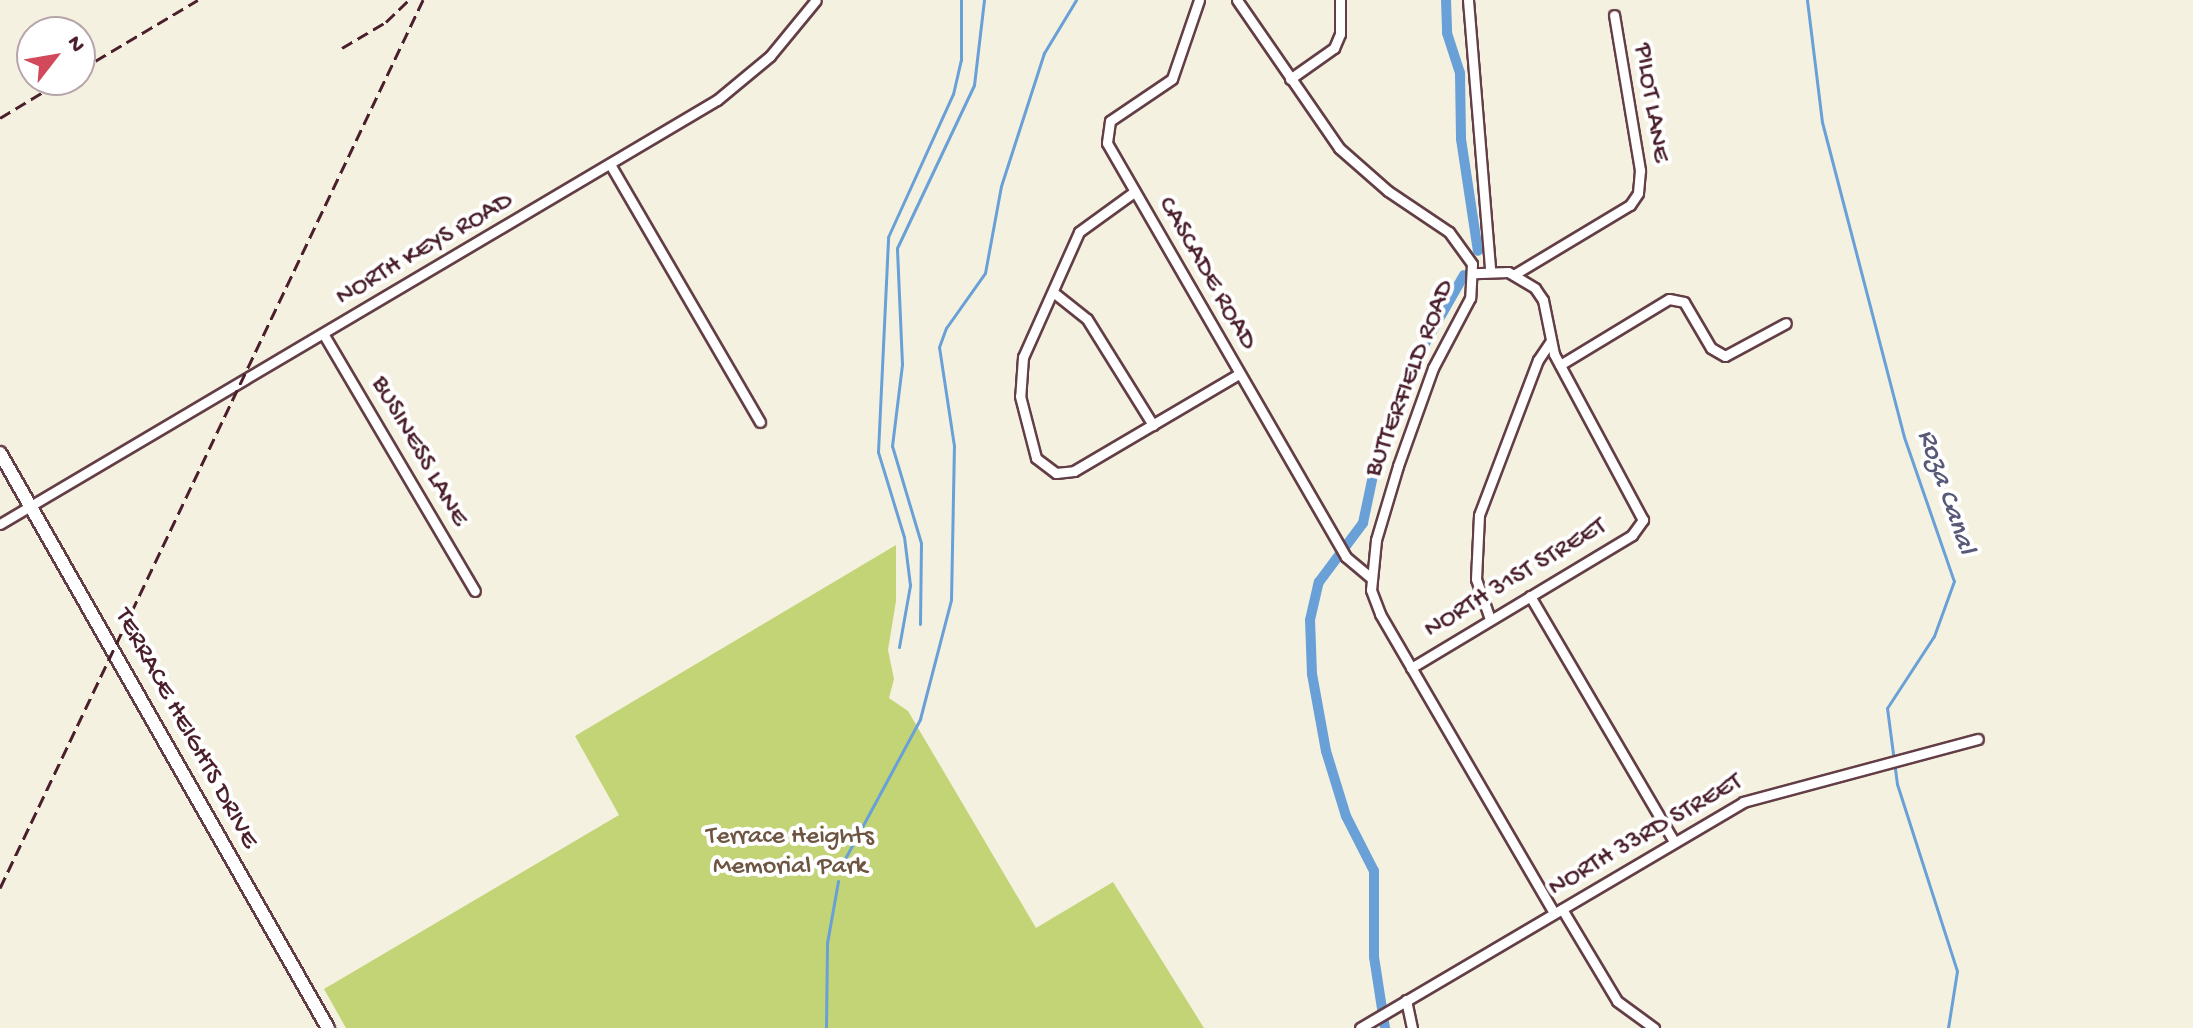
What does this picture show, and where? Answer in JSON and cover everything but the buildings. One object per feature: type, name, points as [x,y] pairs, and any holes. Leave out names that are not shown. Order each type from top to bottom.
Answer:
[{"type":"main road","name":"TERRACE HEIGHTS DRIVE","points":[[0,453],[328,1028]]},
{"type":"street","name":"NORTH KEYS ROAD","points":[[0,524],[611,166],[741,82],[816,0]]},
{"type":"street","name":"CASCADE ROAD","points":[[1199,0],[1172,79],[1106,128],[1109,149],[1346,557],[1370,577]]},
{"type":"street","name":"BUTTERFIELD ROAD","points":[[1237,0],[1346,156],[1449,232],[1466,251],[1474,273],[1470,298],[1433,368],[1398,466],[1370,577]]},
{"type":"street","points":[[1290,79],[1334,48],[1340,34],[1340,0]]},
{"type":"street","points":[[1468,0],[1490,270]]},
{"type":"street","name":"PILOT LANE","points":[[1515,274],[1630,205],[1638,193],[1640,170],[1614,15]]},
{"type":"street","points":[[611,166],[760,422]]},
{"type":"street","points":[[1134,192],[1079,232],[1023,357],[1020,386],[1029,443],[1045,468],[1056,473],[1074,471],[1239,374]]},
{"type":"street","points":[[1474,273],[1490,270],[1515,274],[1543,300],[1550,342],[1560,365],[1669,299],[1684,302],[1711,348],[1725,356],[1786,323]]},
{"type":"street","points":[[1053,292],[1087,319],[1153,425]]},
{"type":"street","name":"BUSINESS LANE","points":[[324,335],[475,591]]},
{"type":"street","points":[[1490,619],[1476,579],[1479,515],[1538,360],[1550,342]]},
{"type":"street","name":"NORTH 31ST STREET","points":[[1411,668],[1642,525],[1640,508],[1560,365]]},
{"type":"street","points":[[1370,577],[1373,600],[1411,668],[1558,911],[1617,1001],[1654,1028]]},
{"type":"street","points":[[1530,596],[1674,841]]},
{"type":"street","name":"NORTH 33RD STREET","points":[[1360,1028],[1743,802],[1978,739]]},
{"type":"street","points":[[1406,1000],[1412,1028]]},
{"type":"green space","name":"Terrace Heights Memorial Park","points":[[896,545],[896,601],[888,650],[894,679],[889,698],[908,711],[1036,928],[1113,882],[1204,1028],[346,1028],[324,989],[619,815],[575,736]]},
{"type":"waterway","points":[[899,647],[910,585],[904,537],[878,452],[888,237],[953,94],[961,60],[961,0]]},
{"type":"waterway","points":[[920,624],[921,543],[892,446],[902,364],[897,248],[974,85],[984,0]]},
{"type":"waterway","points":[[841,866],[920,719],[951,600],[954,446],[939,347],[946,328],[985,273],[1001,186],[1044,53],[1076,0]]},
{"type":"waterway","points":[[1446,0],[1447,33],[1460,73],[1461,139],[1478,251]]},
{"type":"waterway","name":"Roza Canal","points":[[1807,0],[1822,122],[1904,437],[1954,581],[1934,636],[1887,708],[1897,784],[1957,971],[1948,1028]]},
{"type":"waterway","points":[[1385,1028],[1374,957],[1374,871],[1346,816],[1326,751],[1312,674],[1310,620],[1319,582],[1363,523],[1375,466],[1414,363],[1464,275]]},
{"type":"waterway","points":[[826,1028],[827,943],[838,881]]},
{"type":"railway","points":[[96,61],[198,0]]},
{"type":"railway","points":[[342,48],[386,22],[409,0]]},
{"type":"railway","points":[[0,888],[423,0]]},
{"type":"railway","points":[[0,118],[36,96]]}]
